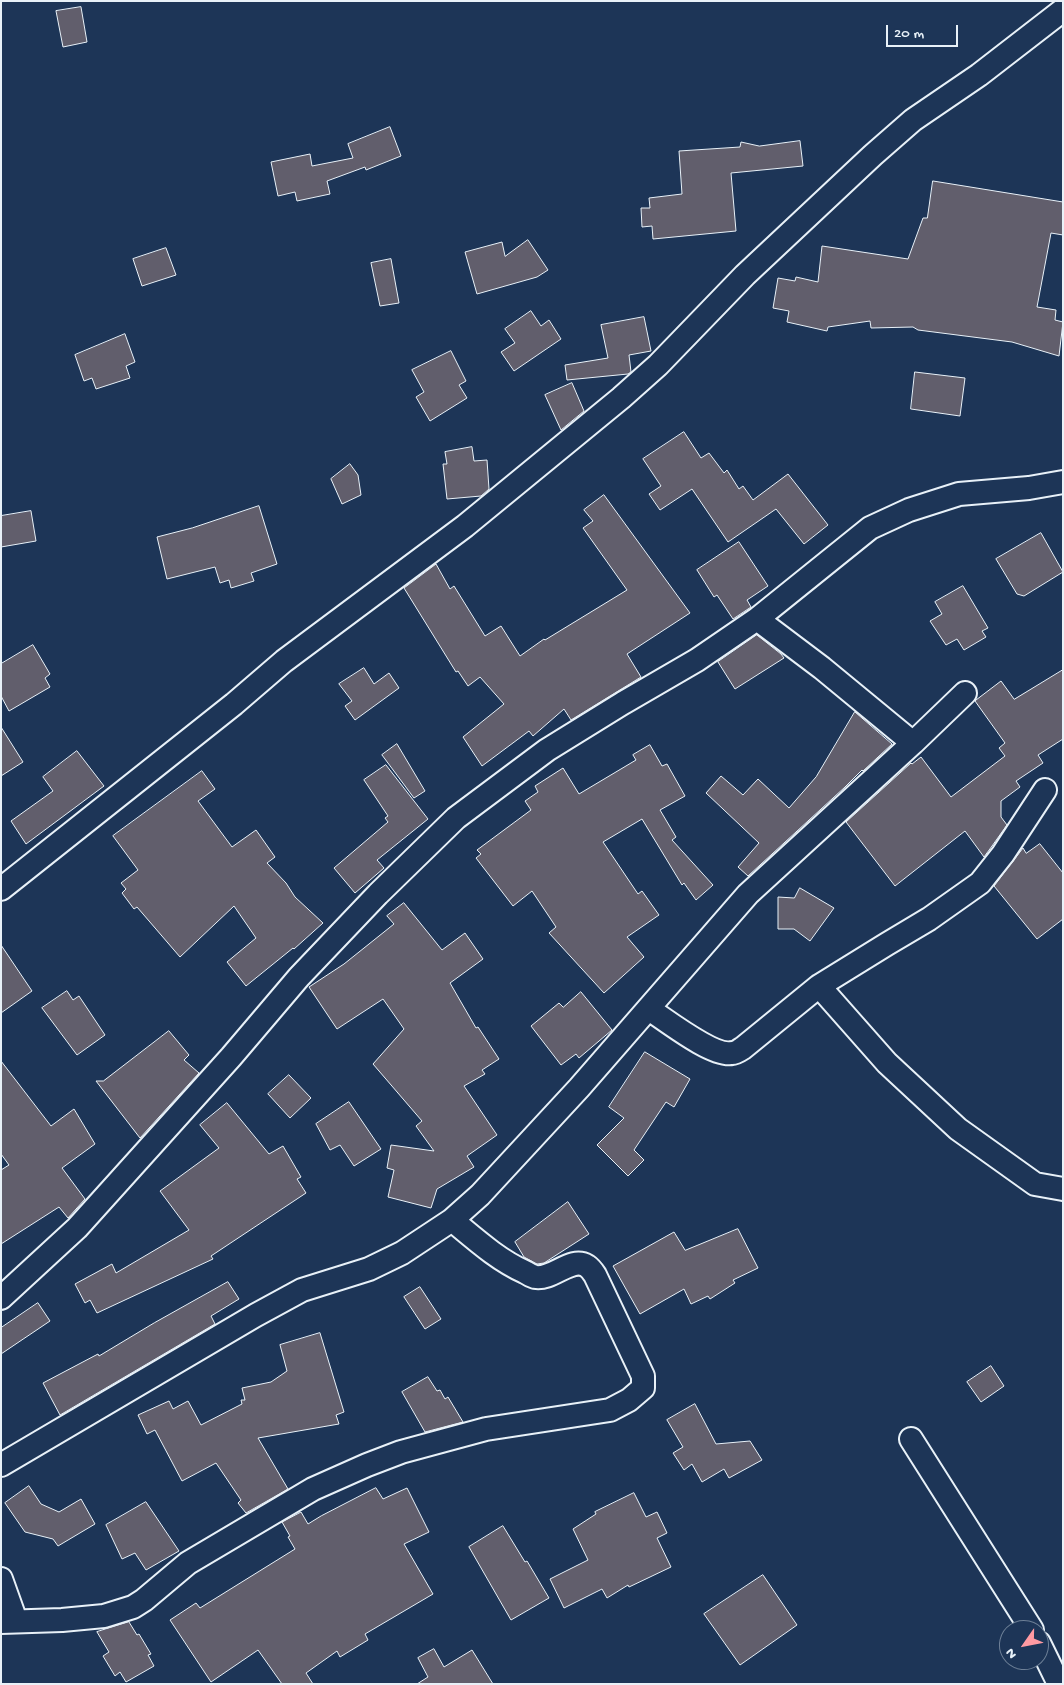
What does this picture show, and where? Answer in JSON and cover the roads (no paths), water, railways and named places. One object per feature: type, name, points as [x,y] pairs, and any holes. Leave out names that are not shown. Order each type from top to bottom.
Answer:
[{"type":"street","points":[[1,888],[234,704],[284,662],[465,526],[621,398],[658,365],[752,268],[873,155],[913,120],[979,75],[1063,10]]},
{"type":"street","points":[[1,1298],[77,1228],[231,1057],[299,976],[378,894],[456,818],[547,750],[697,660],[757,618],[870,528],[909,510],[959,494],[1062,483]]},
{"type":"street","points":[[757,618],[822,668],[913,743]]},
{"type":"street","points":[[1,1465],[256,1315],[302,1290],[369,1269],[402,1253],[452,1220],[480,1195],[580,1088],[748,894],[965,693]]},
{"type":"street","points":[[649,1009],[703,1045],[722,1053],[733,1054],[819,986],[929,919],[980,883],[1045,790]]},
{"type":"street","points":[[819,986],[887,1062],[958,1129],[1035,1184],[1063,1189]]},
{"type":"street","points":[[1,1578],[9,1622],[104,1616],[133,1607],[188,1563],[209,1549],[242,1532],[312,1489],[367,1465],[401,1452],[486,1429],[610,1410],[629,1400],[643,1388],[642,1376],[595,1275],[587,1266],[578,1264],[567,1266],[548,1276],[536,1277],[516,1268],[493,1253],[452,1220]]},
{"type":"street","points":[[910,1439],[1026,1620]]},
{"type":"street","points":[[1049,1663],[1059,1684]]}]
